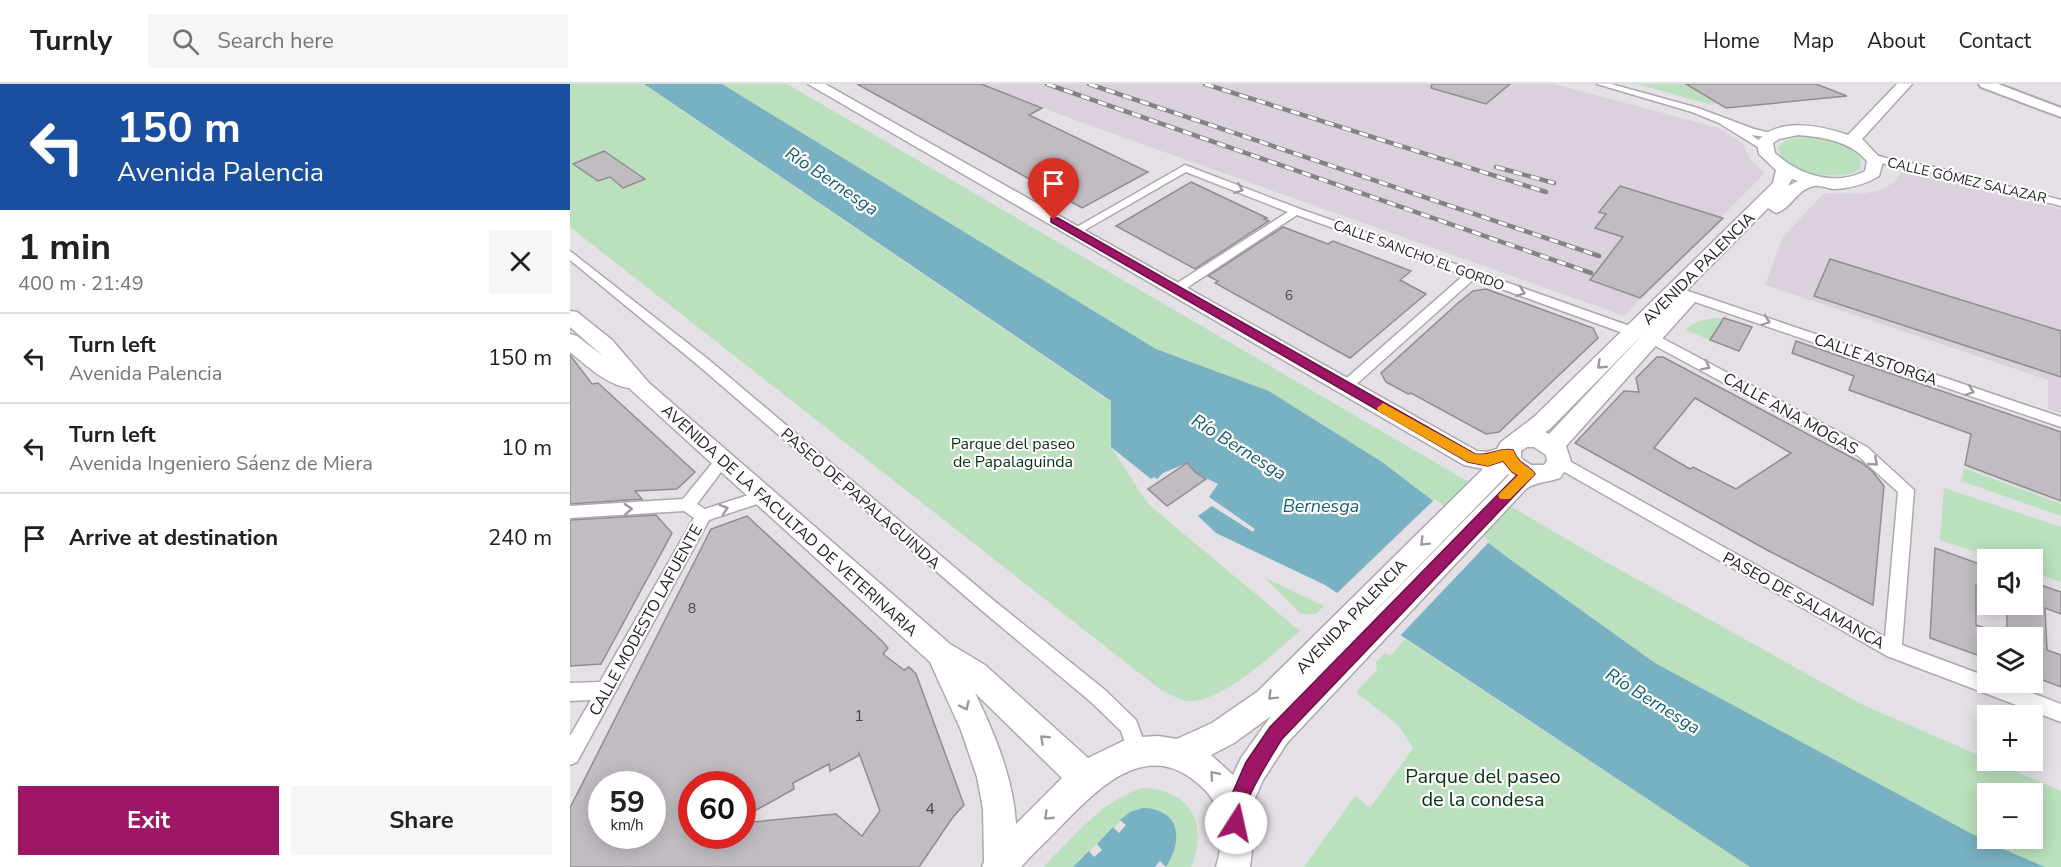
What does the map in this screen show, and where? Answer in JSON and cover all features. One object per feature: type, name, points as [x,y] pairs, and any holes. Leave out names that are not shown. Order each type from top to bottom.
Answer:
[{"type":"main road","points":[[815,84],[1472,459],[1488,461],[1518,456],[1539,439],[1556,454]]},
{"type":"main road","points":[[1828,134],[1845,129],[1889,84]]},
{"type":"main road","points":[[1857,145],[1854,139],[1856,134],[1905,84]]},
{"type":"main road","points":[[1986,84],[2061,113]]},
{"type":"main road","points":[[2000,84],[2061,107]]},
{"type":"main road","points":[[1798,130],[1828,134],[1857,145],[1872,157],[1875,166],[1873,173],[1866,178],[1842,183],[1814,180],[1784,169],[1773,162],[1769,141],[1798,130]]},
{"type":"main road","name":"AVENIDA PALENCIA","points":[[1234,810],[1252,769],[1276,733],[1353,633],[1472,493],[1518,456],[1644,336],[1780,186],[1784,179],[1784,169]]},
{"type":"main road","name":"AVENIDA PALENCIA","points":[[1683,294],[1796,188],[1814,180]]},
{"type":"main road","name":"AVENIDA DE LA FACULTAD DE VETERINARIA","points":[[570,318],[605,345],[640,387],[940,653],[975,674],[1073,766],[1089,775]]},
{"type":"main road","name":"AVENIDA PALENCIA","points":[[1518,456],[1545,475],[1552,472],[1556,454],[1644,336]]},
{"type":"main road","points":[[570,339],[581,340],[602,357],[618,361]]},
{"type":"main road","name":"AVENIDA DE LA FACULTAD DE VETERINARIA","points":[[570,339],[579,355],[640,387]]},
{"type":"main road","name":"AVENIDA PALENCIA","points":[[1180,754],[1223,733],[1267,702],[1353,633],[1488,514],[1517,482],[1518,456]]},
{"type":"main road","points":[[1472,459],[1472,493]]},
{"type":"main road","name":"AVENIDA DE LA FACULTAD DE VETERINARIA","points":[[940,653],[994,777],[1000,825],[1000,866]]},
{"type":"main road","points":[[1000,866],[1089,775],[1116,760],[1138,753],[1159,751],[1180,754],[1208,768],[1226,790],[1234,810],[1238,836],[1238,854],[1233,867]]},
{"type":"street","points":[[1601,84],[1695,110],[1769,141]]},
{"type":"street","points":[[1722,121],[1769,141]]},
{"type":"street","name":"CALLE GÓMEZ SALAZAR","points":[[1872,157],[1899,165],[1926,168],[2061,203]]},
{"type":"street","name":"CALLE SANCHO EL GORDO","points":[[1074,231],[1185,168],[1296,211],[1644,336]]},
{"type":"street","points":[[1175,290],[1296,211]]},
{"type":"street","name":"PASEO DE PAPALAGUINDA","points":[[570,254],[704,363],[986,604],[1098,696],[1129,726],[1138,753]]},
{"type":"street","points":[[1346,386],[1473,274]]},
{"type":"street","name":"CALLE ASTORGA","points":[[1683,294],[2061,422]]},
{"type":"street","name":"CALLE ANA MOGAS","points":[[1644,336],[1862,451],[1906,490],[1893,650]]},
{"type":"street","name":"PASEO DE SALAMANCA","points":[[1556,454],[1893,650],[2061,713]]},
{"type":"street","points":[[687,505],[723,460]]},
{"type":"street","points":[[570,512],[687,505],[703,516],[764,496]]},
{"type":"street","name":"CALLE MODESTO LAFUENTE","points":[[570,755],[703,516]]},
{"type":"street","points":[[570,692],[604,691]]},
{"type":"shaded area","points":[[981,84],[1554,84],[1719,128],[1743,144],[1750,159],[1765,173],[1624,316],[1083,123]]},
{"type":"shaded area","points":[[1913,170],[2061,209],[2061,413],[2048,409],[2048,380],[1765,285],[1783,237],[1824,193],[1860,194],[1881,190],[1894,182],[1902,172]]},
{"type":"green space","name":"Parque del paseo de Papalaguinda","points":[[570,84],[643,84],[1111,402],[1111,447],[1148,504],[1300,631],[1247,675],[1215,695],[1187,701],[1161,690],[570,227]]},
{"type":"green space","points":[[722,84],[787,84],[1606,562],[1863,705],[1977,755],[1977,771],[2015,771],[2043,783],[1977,783],[1977,837],[1655,663],[1511,560],[1382,462],[1269,391],[1156,349]]},
{"type":"green space","points":[[1637,84],[1694,84],[1723,100],[1712,105]]},
{"type":"green space","points":[[1801,137],[1826,139],[1842,144],[1861,159],[1860,169],[1840,175],[1801,170],[1782,156],[1778,147],[1786,140]]},
{"type":"green space","points":[[1723,318],[1710,340],[1686,330],[1698,322]]},
{"type":"green space","points":[[1964,468],[2061,504],[2061,516],[1961,481]]},
{"type":"green space","points":[[1944,488],[2061,527],[2061,582],[2043,576],[2043,549],[1977,549],[1977,552],[1940,540]]},
{"type":"green space","points":[[1265,578],[1324,606],[1316,614],[1301,614]]},
{"type":"green space","name":"Parque del paseo de la condesa","points":[[1405,639],[1750,867],[1304,867],[1355,796],[1370,808],[1413,748],[1398,725],[1356,692],[1377,670],[1376,662],[1385,653],[1390,656]]},
{"type":"green space","points":[[2043,783],[2061,791],[2061,867],[2045,867],[2003,849],[2043,849]]},
{"type":"green space","points":[[1142,788],[1172,795],[1191,811],[1198,836],[1191,867],[1166,867],[1174,852],[1175,840],[1164,813],[1147,809],[1130,812],[1073,867],[1043,867],[1101,811],[1127,794]]},
{"type":"water","name":"Bernesga","points":[[644,84],[722,84],[1156,349],[1269,391],[1382,462],[1511,560],[1655,663],[1977,837],[1977,849],[2003,849],[2045,867],[1750,867],[1325,585],[1216,533],[1198,516],[1212,506],[1253,532],[1255,529],[1209,497],[1218,484],[1196,473],[1187,463],[1163,473],[1157,479],[1154,477],[1151,479],[1111,447],[1111,401]]},
{"type":"water","points":[[1142,808],[1155,809],[1164,813],[1175,827],[1175,846],[1166,867],[1160,861],[1155,867],[1073,867],[1089,851],[1094,857],[1102,850],[1097,844],[1113,827],[1119,833],[1126,825],[1120,820],[1130,812]]},
{"type":"pier","points":[[1435,499],[1490,541],[1398,638],[1335,595]]},
{"type":"building","points":[[857,84],[981,84],[1042,108],[1029,115],[1148,172],[1082,208]]},
{"type":"building","points":[[1432,84],[1510,84],[1486,104],[1431,88]]},
{"type":"building","points":[[1686,84],[1816,84],[1847,96],[1726,108]]},
{"type":"building","points":[[604,151],[645,179],[623,188],[610,177],[598,181],[573,164]]},
{"type":"building","points":[[1191,182],[1269,221],[1195,269],[1116,226]]},
{"type":"building","points":[[1620,186],[1723,218],[1640,298],[1590,280],[1623,237],[1595,228],[1606,214],[1599,212]]},
{"type":"building","points":[[1283,227],[1328,244],[1333,241],[1411,271],[1400,280],[1426,294],[1350,358],[1215,283],[1218,281],[1208,276]]},
{"type":"building","points":[[1830,259],[2061,331],[2061,377],[1814,296]]},
{"type":"building","points":[[1486,289],[1593,328],[1598,338],[1499,432],[1486,434],[1386,382],[1381,373],[1473,291]]},
{"type":"building","points":[[1724,318],[1752,327],[1739,351],[1710,340]]},
{"type":"building","points":[[1796,341],[2061,432],[2061,501],[1965,465],[1971,434],[1849,390],[1854,376],[1792,353]]},
{"type":"building","points":[[570,355],[592,384],[598,383],[695,472],[677,489],[635,491],[642,499],[570,504]]},
{"type":"building","points":[[1657,357],[1663,357],[1862,463],[1873,472],[1884,486],[1873,605],[1767,550],[1575,443],[1624,391],[1639,392],[1636,378]],"holes":[[[1695,398],[1791,453],[1736,489],[1693,467],[1690,469],[1654,448]]]},
{"type":"building","points":[[1187,463],[1196,473],[1206,479],[1167,506],[1148,489]]},
{"type":"building","points":[[656,515],[672,533],[601,664],[570,666],[570,520]]},
{"type":"building","points":[[747,516],[882,641],[888,648],[883,654],[904,670],[909,667],[916,674],[964,805],[953,817],[919,867],[570,867],[570,808],[588,772],[588,849],[666,849],[666,771],[589,771],[711,529]],"holes":[[[859,753],[880,811],[862,836],[836,814],[756,822],[756,849],[678,849],[678,771],[756,771],[756,810],[794,789],[793,783],[829,764],[830,771],[858,756]]]},
{"type":"building","points":[[1935,548],[1977,563],[1976,625],[1982,627],[1977,627],[1977,655],[1930,638]]},
{"type":"building","points":[[2043,586],[2061,592],[2061,614],[2045,608],[2047,650],[2061,655],[2061,687],[2043,680],[2043,627],[2007,627],[2007,615],[2043,615]]},
{"type":"railway","points":[[1047,84],[1591,273]]},
{"type":"railway","points":[[1089,84],[1599,256]]},
{"type":"railway","points":[[1205,84],[1546,192]]},
{"type":"railway","points":[[1496,167],[1554,183]]},
{"type":"slow traffic","points":[[1383,408],[1472,459],[1488,461],[1508,454],[1516,469],[1528,474],[1505,495]]},
{"type":"route","points":[[1054,220],[1472,459],[1488,461],[1508,454],[1516,469],[1528,474],[1517,482],[1276,733],[1252,769],[1234,810],[1236,823]]},
{"type":"water label","name":"Río Bernesga","points":[[832,181]]},
{"type":"water label","name":"Río Bernesga","points":[[1239,447]]},
{"type":"water label","name":"Río Bernesga","points":[[1653,701]]}]
